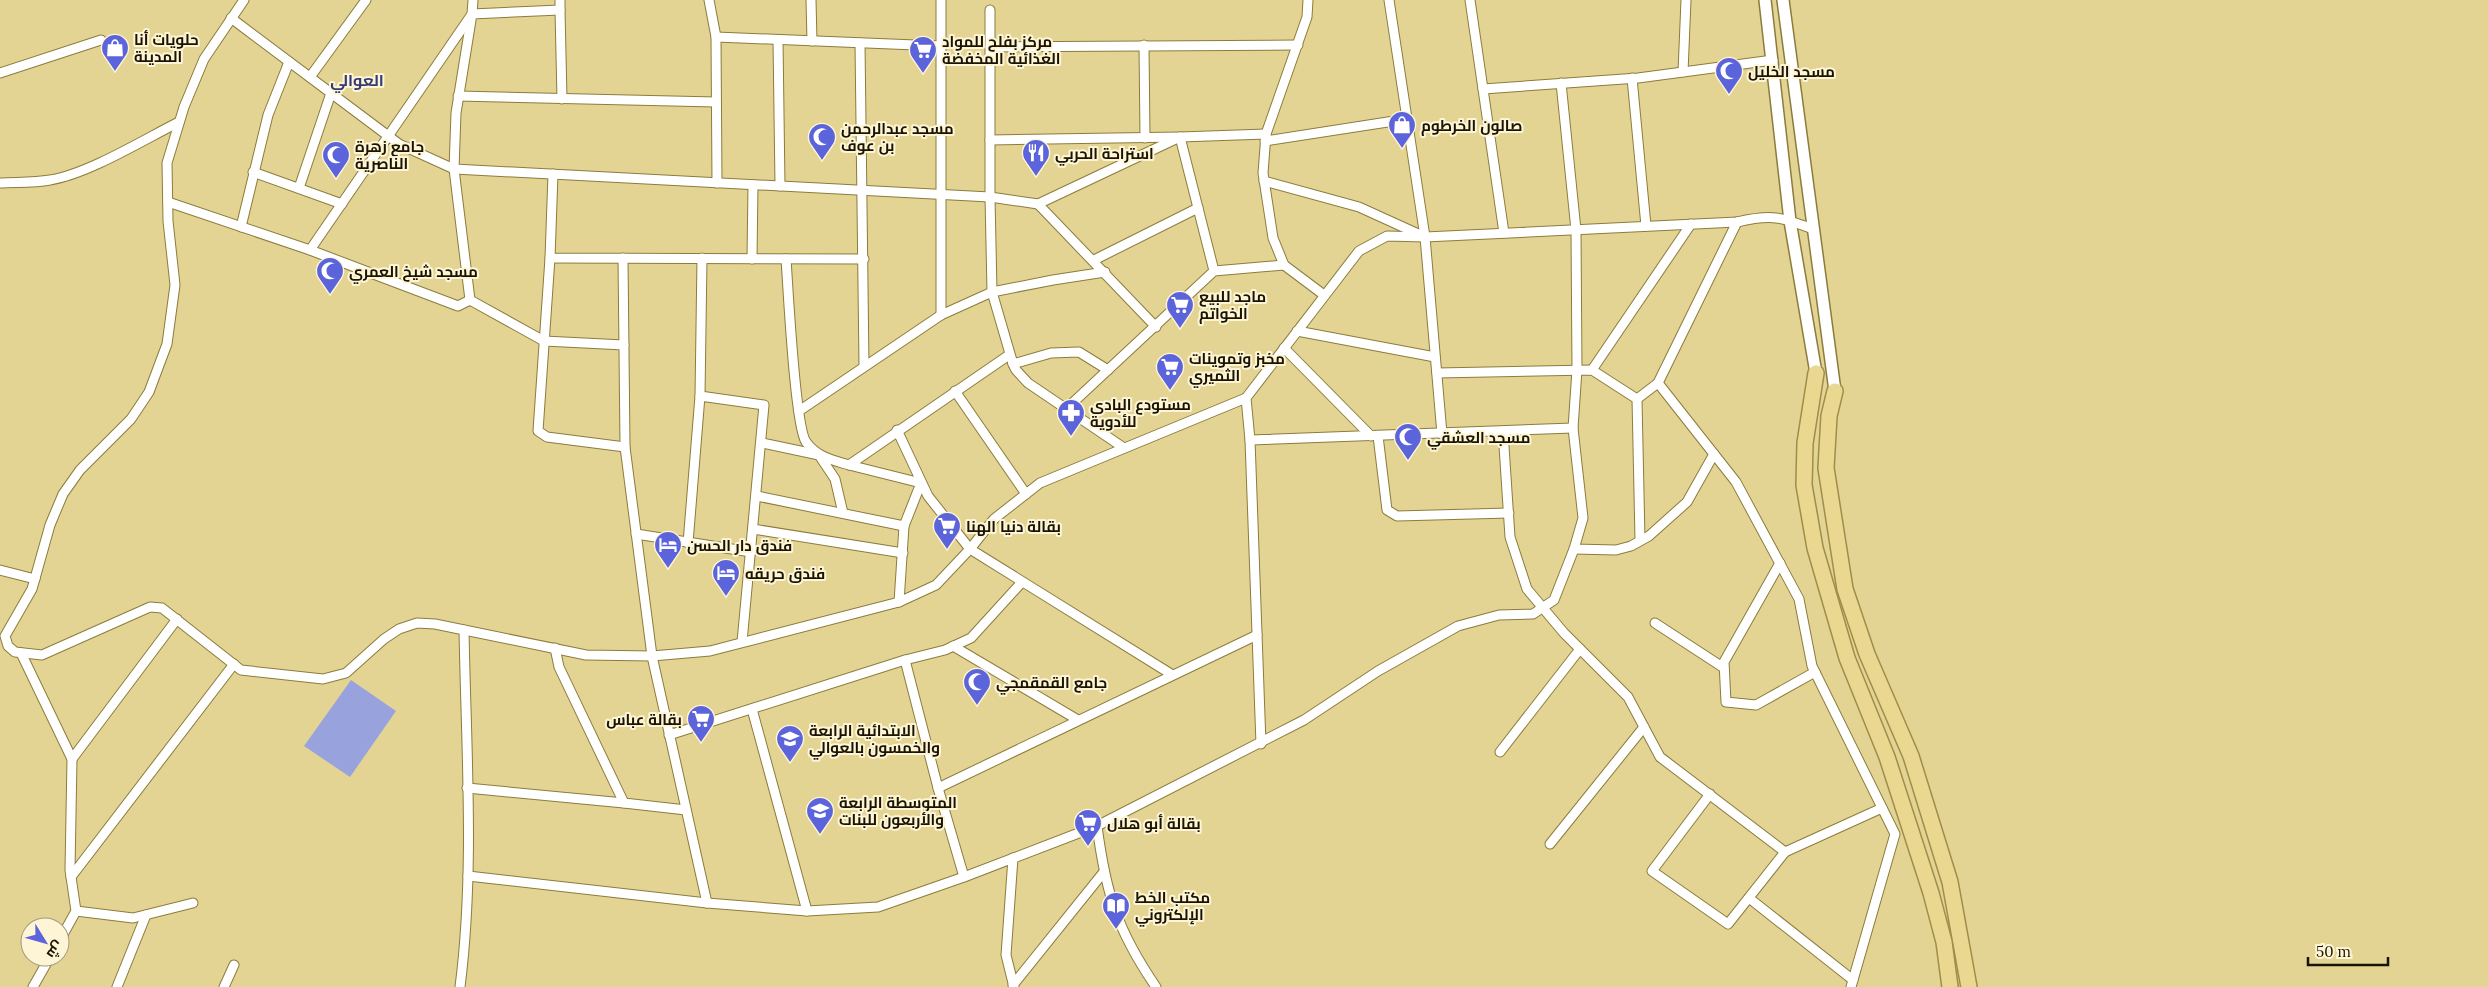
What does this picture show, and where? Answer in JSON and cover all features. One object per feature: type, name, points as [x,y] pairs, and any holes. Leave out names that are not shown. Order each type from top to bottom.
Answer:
[{"type":"highway","points":[[1816,374],[1805,443],[1804,484],[1815,548],[1847,658],[1888,757],[1931,893],[1944,942],[1950,987]]},
{"type":"highway","points":[[1835,391],[1830,416],[1826,468],[1845,589],[1867,654],[1917,774],[1950,882],[1969,987]]},
{"type":"street","points":[[244,0],[204,59],[179,122],[166,163],[175,285],[167,344],[149,392],[131,419],[80,470],[63,494],[50,525],[32,589],[5,636],[4,646],[21,654],[42,656],[150,607],[162,608],[241,670],[323,679],[333,678],[346,673],[384,639],[399,629],[417,623],[464,630],[586,655],[652,656],[710,651],[899,602],[936,585],[970,549],[994,519],[1040,483],[1246,398],[1359,251],[1386,236],[1425,237],[1737,222],[1763,216],[1790,220],[1814,229]]},
{"type":"street","points":[[310,77],[366,0]]},
{"type":"street","points":[[560,0],[562,99]]},
{"type":"street","points":[[707,0],[716,37],[717,183]]},
{"type":"street","points":[[811,0],[812,41]]},
{"type":"street","points":[[940,315],[941,0]]},
{"type":"street","points":[[1308,0],[1307,17],[1266,137],[1264,181],[1273,238],[1284,265],[1324,295]]},
{"type":"street","points":[[1389,0],[1425,237],[1442,434]]},
{"type":"street","points":[[1470,0],[1504,233]]},
{"type":"street","points":[[1683,72],[1686,0]]},
{"type":"street","points":[[1765,0],[1774,60],[1790,220],[1816,374]]},
{"type":"street","points":[[1783,0],[1835,391]]},
{"type":"street","points":[[470,300],[454,169],[458,96],[472,14],[471,1]]},
{"type":"street","points":[[472,14],[560,10]]},
{"type":"street","points":[[990,10],[992,292],[1011,359],[1016,370],[1028,383],[1124,448]]},
{"type":"street","points":[[310,250],[472,14]]},
{"type":"street","points":[[231,18],[399,144],[454,169],[990,197],[1038,204],[1180,137]]},
{"type":"street","points":[[716,37],[940,46]]},
{"type":"street","points":[[0,72],[101,40]]},
{"type":"street","points":[[778,40],[780,186]]},
{"type":"street","points":[[860,43],[864,366]]},
{"type":"street","points":[[1144,45],[1145,138]]},
{"type":"street","points":[[990,47],[1298,45]]},
{"type":"street","points":[[1483,89],[1632,78],[1774,60]]},
{"type":"street","points":[[241,227],[268,115],[289,62]]},
{"type":"street","points":[[1632,78],[1646,226]]},
{"type":"street","points":[[468,876],[707,903],[806,911],[878,907],[964,877],[1096,826],[1261,744],[1304,720],[1378,671],[1458,626],[1499,615],[1533,614],[1543,608],[1554,600],[1574,550],[1583,518],[1573,428],[1577,370],[1576,230],[1561,83]]},
{"type":"street","points":[[299,188],[331,93]]},
{"type":"street","points":[[458,96],[716,102]]},
{"type":"street","points":[[990,140],[1266,137],[1407,119]]},
{"type":"street","points":[[0,183],[50,180],[70,174],[113,156],[179,122]]},
{"type":"street","points":[[1180,137],[1214,271]]},
{"type":"street","points":[[253,172],[342,204]]},
{"type":"street","points":[[553,174],[550,258],[538,431],[547,437],[625,447]]},
{"type":"street","points":[[1264,181],[1358,208],[1425,237]]},
{"type":"street","points":[[752,258],[753,185]]},
{"type":"street","points":[[168,202],[310,250],[458,306],[470,300]]},
{"type":"street","points":[[1038,204],[1106,272],[1156,327]]},
{"type":"street","points":[[1094,260],[1198,208]]},
{"type":"street","points":[[1637,398],[1658,383],[1737,222]]},
{"type":"street","points":[[1592,370],[1691,224]]},
{"type":"street","points":[[550,258],[864,259]]},
{"type":"street","points":[[623,258],[625,447],[636,534],[652,656],[707,903]]},
{"type":"street","points":[[688,543],[700,396],[702,258]]},
{"type":"street","points":[[786,259],[799,410],[805,440],[819,455],[835,479],[843,513]]},
{"type":"street","points":[[1066,409],[1214,271],[1284,265]]},
{"type":"street","points":[[799,410],[940,315],[992,292],[1106,272]]},
{"type":"street","points":[[470,300],[544,342],[624,345]]},
{"type":"street","points":[[1297,330],[1436,357]]},
{"type":"street","points":[[1284,348],[1374,436],[1387,510],[1390,514],[1398,516],[1509,513]]},
{"type":"street","points":[[849,465],[955,391],[1011,359],[1051,353],[1079,352],[1108,370]]},
{"type":"street","points":[[1437,373],[1592,370],[1637,398]]},
{"type":"street","points":[[1658,383],[1736,482],[1780,563],[1798,599],[1815,672],[1895,834],[1852,984],[1749,898]]},
{"type":"street","points":[[955,391],[1026,494]]},
{"type":"street","points":[[700,396],[764,405],[762,443],[742,642]]},
{"type":"street","points":[[1246,398],[1250,440],[1261,744]]},
{"type":"street","points":[[1637,398],[1640,540]]},
{"type":"street","points":[[1250,440],[1573,428]]},
{"type":"street","points":[[897,430],[928,496],[970,549],[1172,674]]},
{"type":"street","points":[[1503,431],[1510,537],[1527,588],[1580,649],[1628,696],[1660,757],[1785,852]]},
{"type":"street","points":[[762,443],[819,455],[849,465],[921,483]]},
{"type":"street","points":[[1574,550],[1616,550],[1631,546],[1640,540],[1687,502],[1714,454]]},
{"type":"street","points":[[899,602],[904,526],[921,483]]},
{"type":"street","points":[[757,496],[904,526]]},
{"type":"street","points":[[753,529],[903,553]]},
{"type":"street","points":[[636,534],[751,552]]},
{"type":"street","points":[[1780,563],[1724,662],[1726,702],[1756,705],[1815,672]]},
{"type":"street","points":[[0,570],[35,578]]},
{"type":"street","points":[[669,734],[953,646],[971,638],[1022,582]]},
{"type":"street","points":[[72,760],[177,620]]},
{"type":"street","points":[[1655,623],[1724,668]]},
{"type":"street","points":[[460,987],[464,953],[468,876],[464,630]]},
{"type":"street","points":[[938,788],[1172,674],[1257,635]]},
{"type":"street","points":[[953,646],[1078,720]]},
{"type":"street","points":[[555,648],[559,667],[624,803]]},
{"type":"street","points":[[1500,752],[1580,649]]},
{"type":"street","points":[[21,654],[72,760],[71,878],[76,911],[70,922]]},
{"type":"street","points":[[906,660],[938,788],[964,877]]},
{"type":"street","points":[[71,878],[234,664]]},
{"type":"street","points":[[752,709],[806,911]]},
{"type":"street","points":[[1550,844],[1644,727]]},
{"type":"street","points":[[466,788],[686,810]]},
{"type":"street","points":[[1710,794],[1652,871],[1728,924],[1785,852],[1882,808]]},
{"type":"street","points":[[1096,826],[1103,873],[1116,918],[1134,954],[1156,987]]},
{"type":"street","points":[[1013,858],[1006,955],[1013,986]]},
{"type":"street","points":[[1013,986],[1103,873]]},
{"type":"street","points":[[76,911],[133,918],[193,903]]},
{"type":"street","points":[[116,987],[146,915]]},
{"type":"street","points":[[224,987],[234,965]]},
{"type":"street","points":[[33,987],[44,967]]},
{"type":"shaded area","points":[[351,680],[396,711],[350,777],[304,746]]},
{"type":"place","name":"حلويات أنا المدينة","points":[[115,72]]},
{"type":"place","name":"مركز بفلح للمواد الغذائية المخفضة","points":[[923,74]]},
{"type":"place","name":"مسجد الخليل","points":[[1729,95]]},
{"type":"place","name":"صالون الخرطوم","points":[[1402,149]]},
{"type":"place","name":"مسجد عبدالرحمن بن عوف","points":[[822,161]]},
{"type":"place","name":"استراحة الحربي","points":[[1036,177]]},
{"type":"place","name":"جامع زهرة الناصرية","points":[[336,179]]},
{"type":"place","name":"مسجد شيخ العمري","points":[[330,295]]},
{"type":"place","name":"ماجد للبيع الخواتم","points":[[1180,329]]},
{"type":"place","name":"مخبز وتموينات الثميري","points":[[1170,391]]},
{"type":"place","name":"مستودع البادى للأدوية","points":[[1071,437]]},
{"type":"place","name":"مسجد العشقي","points":[[1408,461]]},
{"type":"place","name":"بقالة دنيا الهنا","points":[[947,550]]},
{"type":"place","name":"فندق دار الحسن","points":[[668,569]]},
{"type":"place","name":"فندق حريقه","points":[[726,597]]},
{"type":"place","name":"جامع القمقمجي","points":[[977,706]]},
{"type":"place","name":"بقالة عباس","points":[[701,743]]},
{"type":"place","name":"الابتدائية الرابعة والخمسون بالعوالي","points":[[790,763]]},
{"type":"place","name":"المتوسطة الرابعة والأربعون للبنات","points":[[820,835]]},
{"type":"place","name":"بقالة أبو هلال","points":[[1088,847]]},
{"type":"place","name":"مكتب الخط الإلكتروني","points":[[1116,930]]},
{"type":"district","name":"العوالي","points":[[357,80]]}]
